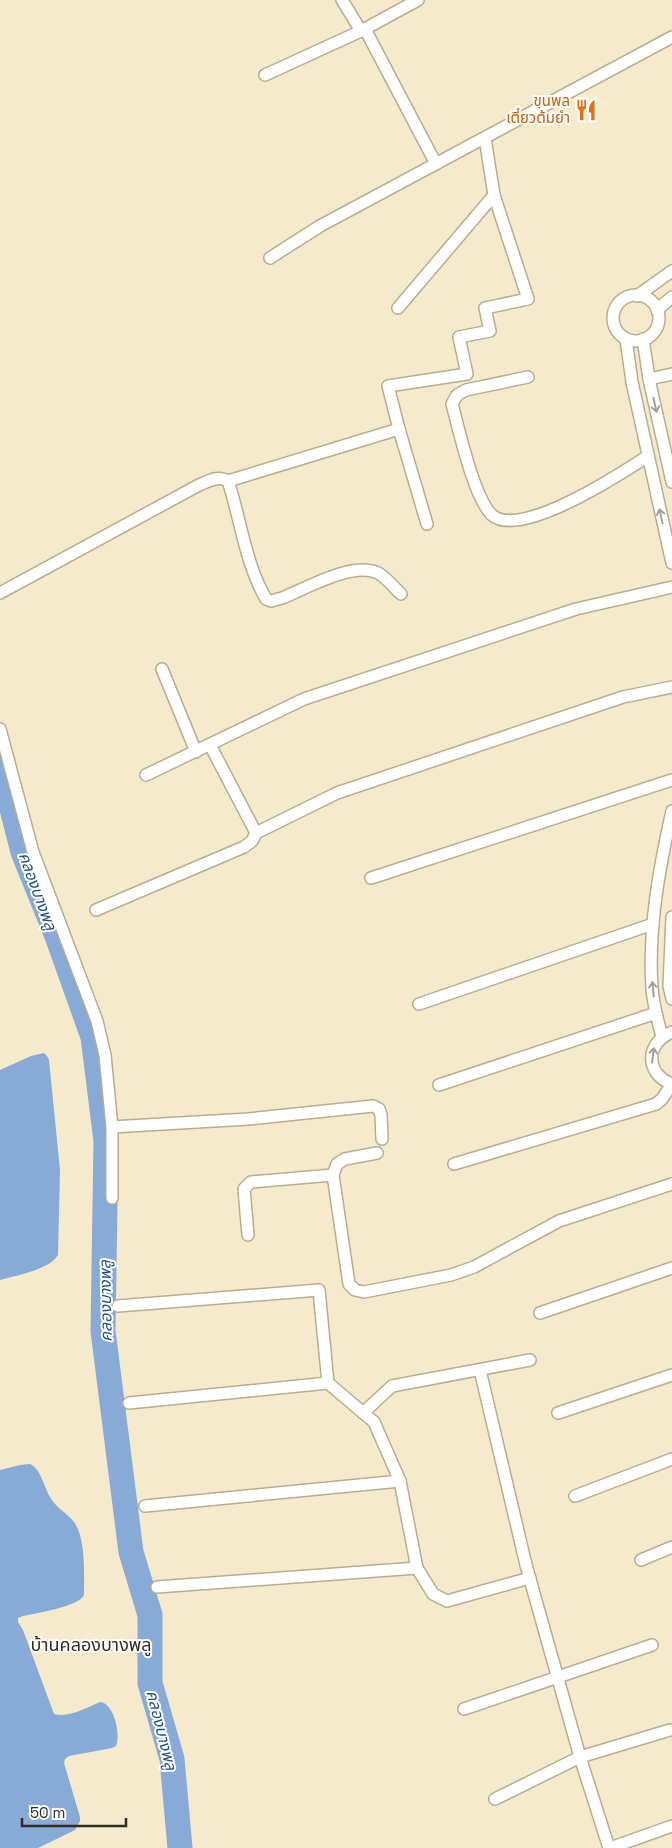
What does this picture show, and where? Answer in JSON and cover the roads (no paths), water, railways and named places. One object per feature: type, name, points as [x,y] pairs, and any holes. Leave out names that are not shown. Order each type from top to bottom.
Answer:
[{"type":"street","points":[[342,0],[363,30],[436,164]]},
{"type":"street","points":[[265,75],[363,30],[418,0]]},
{"type":"street","points":[[270,258],[320,226],[672,37]]},
{"type":"street","points":[[427,524],[388,386],[466,374],[459,337],[490,332],[485,308],[528,299],[494,195],[485,138]]},
{"type":"street","points":[[398,308],[494,195]]},
{"type":"street","points":[[637,296],[672,271]]},
{"type":"street","points":[[628,296],[637,296],[645,297],[657,310],[658,319],[656,328],[651,335],[643,340],[635,341],[626,339],[619,334],[614,326],[615,308],[628,296]]},
{"type":"street","points":[[657,310],[672,297]]},
{"type":"street","points":[[626,339],[632,382],[672,563]]},
{"type":"street","points":[[643,340],[649,379],[671,478]]},
{"type":"street","points":[[649,379],[672,374]]},
{"type":"street","points":[[528,377],[466,390],[457,395],[452,404],[463,448],[483,504],[494,517],[512,521],[540,516],[602,486],[648,456]]},
{"type":"street","points":[[228,481],[399,429]]},
{"type":"street","points":[[0,593],[199,486],[217,478],[223,478],[228,481],[247,555],[266,600],[271,601],[282,598],[352,570],[366,569],[380,574],[400,594]]},
{"type":"street","points":[[146,775],[304,699],[576,609],[672,587]]},
{"type":"street","points":[[162,669],[196,752]]},
{"type":"street","points":[[96,910],[244,847],[252,841],[256,832],[337,794],[624,697],[672,687]]},
{"type":"street","points":[[0,729],[33,852],[97,1021],[105,1055],[112,1127],[112,1198]]},
{"type":"street","points":[[210,745],[256,832]]},
{"type":"street","points":[[371,878],[672,780]]},
{"type":"street","points":[[454,1164],[656,1104],[662,1099],[672,1084],[657,1074],[652,1065],[652,1054],[655,1045],[667,1035],[656,1013],[652,988],[653,924],[672,811]]},
{"type":"street","points":[[419,1004],[653,924]]},
{"type":"street","points":[[671,925],[669,986],[672,999]]},
{"type":"street","points":[[439,1085],[656,1013]]},
{"type":"street","points":[[112,1127],[248,1120],[373,1106],[379,1109],[381,1115],[382,1139]]},
{"type":"street","points":[[377,1153],[345,1160],[337,1164],[332,1175],[349,1284],[355,1290],[364,1292],[459,1273],[474,1268],[558,1221],[672,1184]]},
{"type":"street","points":[[248,1235],[244,1189],[250,1182],[332,1175]]},
{"type":"street","points":[[540,1313],[672,1268]]},
{"type":"street","points":[[118,1306],[319,1290],[328,1383],[374,1422],[400,1481],[417,1568],[433,1594],[447,1600],[530,1578]]},
{"type":"street","points":[[363,1413],[392,1386],[530,1360]]},
{"type":"street","points":[[480,1370],[530,1578],[580,1757],[610,1848],[672,1826]]},
{"type":"street","points":[[558,1413],[672,1375]]},
{"type":"street","points":[[130,1403],[328,1383]]},
{"type":"street","points":[[575,1496],[672,1460]]},
{"type":"street","points":[[145,1506],[400,1481]]},
{"type":"street","points":[[641,1560],[672,1547]]},
{"type":"street","points":[[157,1587],[417,1568]]},
{"type":"street","points":[[464,1709],[652,1645]]},
{"type":"street","points":[[495,1799],[580,1757],[670,1730]]},
{"type":"water","points":[[44,1053],[49,1060],[60,1170],[58,1255],[48,1265],[0,1280],[0,1070],[31,1056]]},
{"type":"water","points":[[30,1464],[40,1474],[52,1501],[74,1522],[78,1529],[84,1557],[84,1595],[74,1603],[18,1618],[18,1622],[23,1630],[54,1714],[71,1714],[100,1702],[105,1704],[113,1713],[118,1734],[116,1746],[112,1748],[69,1756],[65,1759],[64,1763],[80,1817],[75,1830],[38,1848],[0,1848],[0,1470]]},
{"type":"waterway","name":"คลองบางพลู","points":[[0,762],[23,852],[57,936],[93,1037],[106,1141],[103,1331],[131,1552],[150,1615],[150,1683],[172,1759],[180,1848]]},
{"type":"place","name":"ขุนพล เตี๋ยวต้มยำ","points":[[586,110]]},
{"type":"district","name":"บ้านคลองบางพลู","points":[[91,1645]]}]
